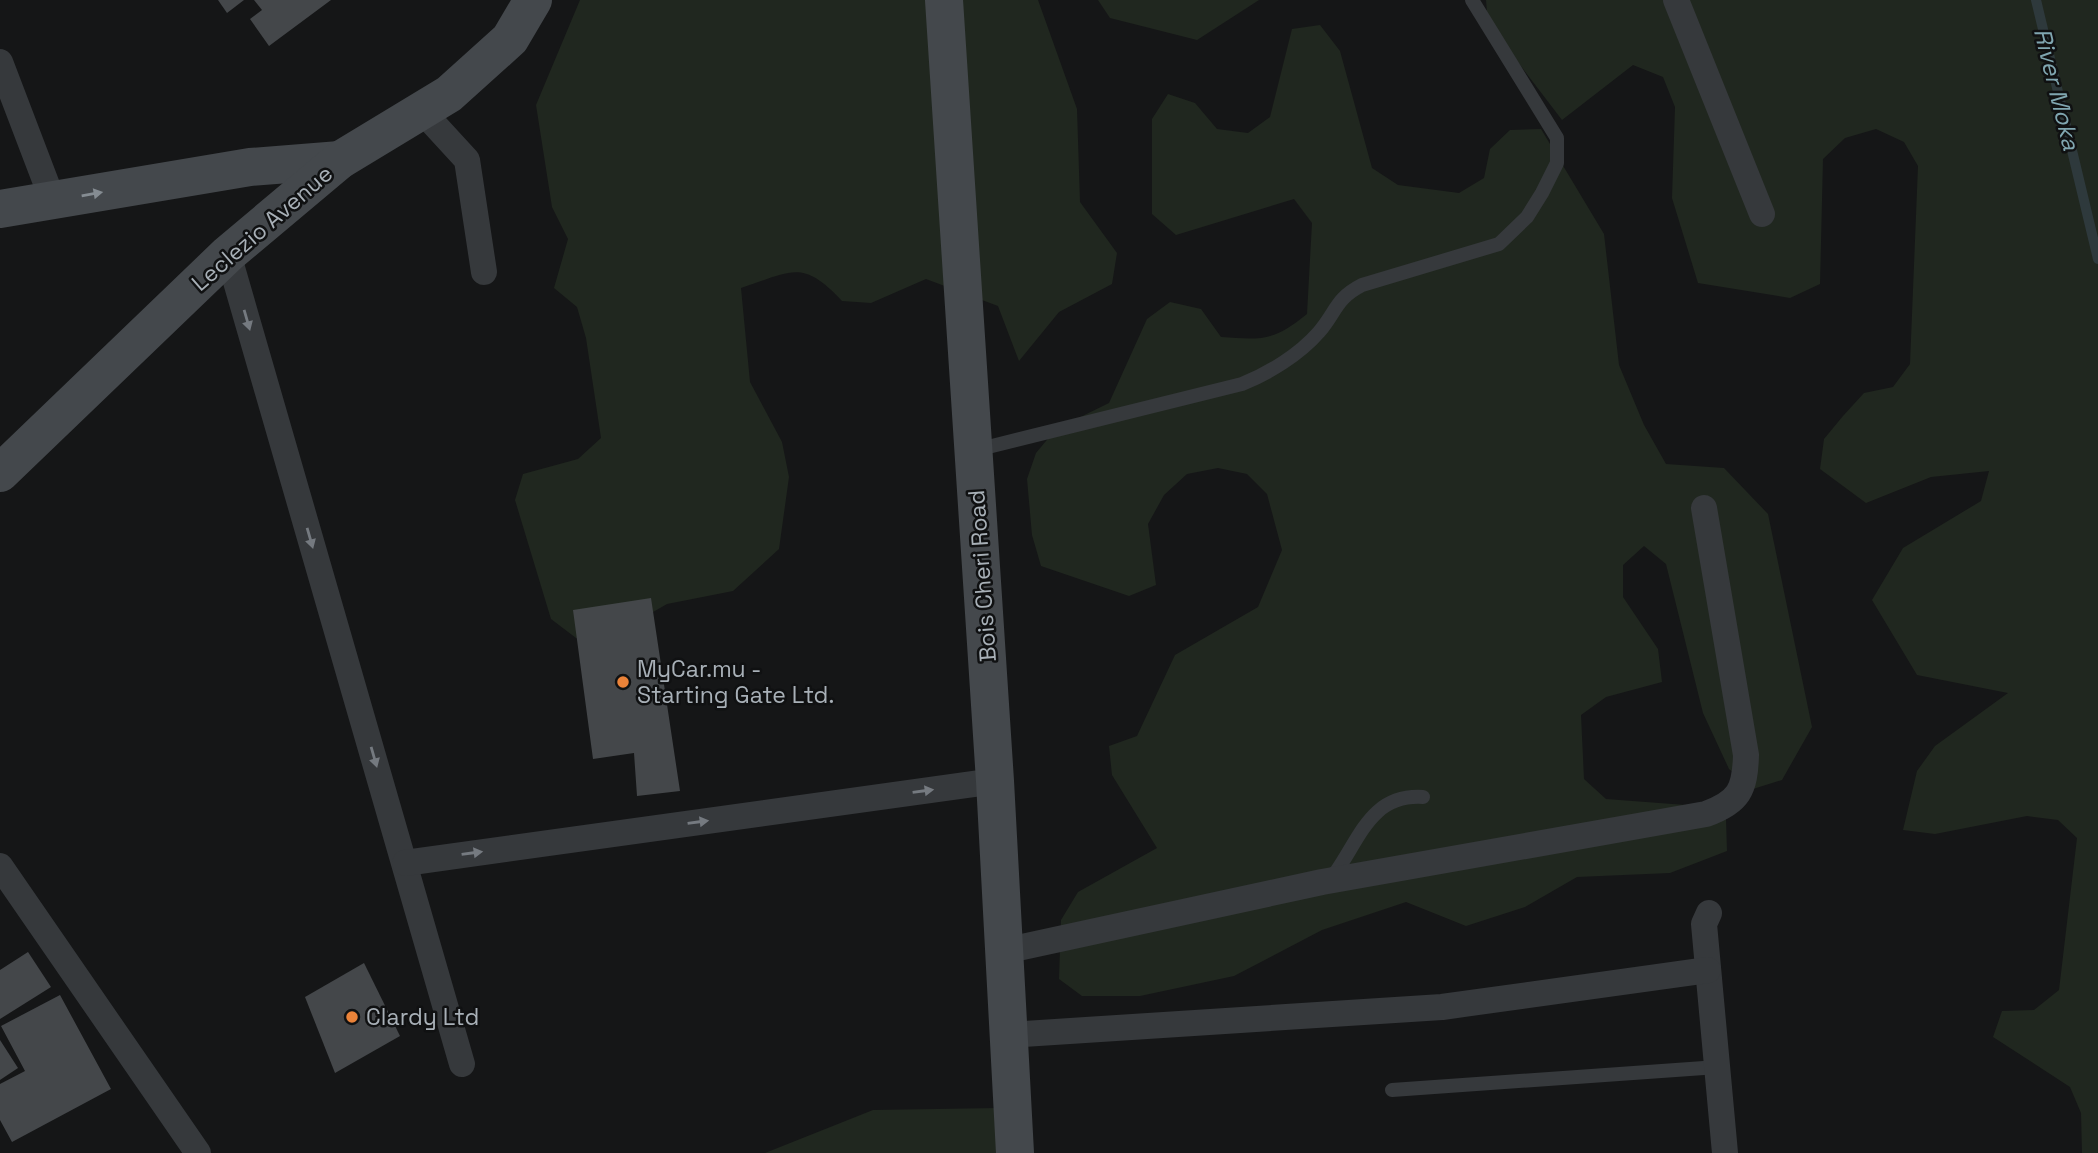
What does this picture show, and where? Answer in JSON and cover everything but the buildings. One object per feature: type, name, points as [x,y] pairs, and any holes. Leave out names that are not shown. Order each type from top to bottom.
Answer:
[{"type":"main road","name":"Leclezio Avenue","points":[[0,473],[228,254],[340,160],[449,94],[510,40],[533,0]]},
{"type":"main road","name":"Bois Cheri Road","points":[[944,0],[995,781],[1015,1153]]},
{"type":"main road","points":[[0,209],[250,167],[340,160]]},
{"type":"street","points":[[1676,0],[1762,214]]},
{"type":"street","points":[[0,62],[52,201]]},
{"type":"street","points":[[422,111],[467,160],[484,272]]},
{"type":"street","points":[[228,254],[462,1064]]},
{"type":"street","points":[[1004,951],[1322,882],[1706,814],[1733,800],[1744,783],[1746,755],[1704,508]]},
{"type":"street","points":[[405,863],[995,781]]},
{"type":"street","points":[[0,866],[198,1153]]},
{"type":"street","points":[[1709,913],[1704,924],[1718,1067],[1719,1152]]},
{"type":"street","points":[[1008,1035],[1442,1007],[1709,970]]},
{"type":"lane","points":[[974,450],[1251,380],[1269,373],[1318,333],[1344,295],[1362,285],[1499,244],[1527,217],[1542,193],[1557,163],[1557,138],[1472,0]]},
{"type":"lane","points":[[1322,882],[1336,872],[1369,821],[1384,805],[1402,796],[1423,797]]},
{"type":"lane","points":[[1392,1090],[1718,1067]]},
{"type":"shaded area","points":[[580,0],[1038,0],[1077,109],[1080,202],[1117,253],[1112,284],[1059,312],[1019,361],[998,306],[926,279],[871,303],[842,301],[816,279],[795,272],[741,288],[750,382],[782,442],[789,477],[779,549],[733,591],[667,604],[608,638],[576,638],[551,619],[515,500],[523,474],[578,459],[601,438],[586,338],[577,307],[554,288],[568,239],[552,207],[536,105]]},
{"type":"shaded area","points":[[1098,0],[1259,0],[1197,40],[1110,18]]},
{"type":"shaded area","points":[[1486,0],[2098,0],[2098,1153],[2082,1153],[2081,1113],[2070,1087],[1993,1037],[2002,1011],[2034,1010],[2059,990],[2077,838],[2058,820],[2027,816],[1935,834],[1903,830],[1917,771],[1935,746],[2008,693],[1917,675],[1872,600],[1903,548],[1981,501],[1989,471],[1931,477],[1866,503],[1820,469],[1824,439],[1843,416],[1864,393],[1893,387],[1910,364],[1918,166],[1904,142],[1876,129],[1845,138],[1823,159],[1820,284],[1790,298],[1698,283],[1672,198],[1675,107],[1663,77],[1633,65],[1562,120],[1488,23]]},
{"type":"shaded area","points":[[1320,25],[1340,51],[1372,168],[1398,185],[1459,193],[1484,178],[1490,149],[1510,130],[1541,129],[1604,234],[1619,365],[1644,425],[1666,464],[1724,468],[1768,514],[1812,727],[1782,780],[1753,789],[1729,769],[1703,713],[1666,564],[1644,546],[1623,565],[1623,597],[1658,649],[1662,682],[1606,697],[1581,715],[1584,779],[1606,799],[1699,806],[1726,819],[1727,851],[1670,873],[1577,877],[1525,907],[1466,926],[1406,902],[1322,930],[1234,976],[1140,996],[1082,996],[1059,979],[1061,920],[1078,892],[1157,848],[1112,775],[1109,746],[1137,736],[1175,655],[1258,607],[1282,550],[1267,494],[1247,474],[1218,468],[1187,474],[1164,495],[1148,524],[1156,585],[1129,596],[1041,566],[1032,535],[1027,479],[1036,453],[1056,429],[1109,403],[1147,319],[1170,302],[1201,309],[1221,337],[1267,337],[1296,323],[1307,314],[1312,223],[1294,199],[1176,235],[1152,214],[1152,119],[1168,94],[1195,103],[1217,129],[1248,133],[1270,117],[1292,29]]},
{"type":"shaded area","points":[[999,1108],[1002,1153],[765,1153],[873,1110]]},
{"type":"waterway","name":"River Moka","points":[[2036,0],[2098,259]]},
{"type":"place","name":"MyCar.mu - Starting Gate Ltd.","points":[[623,682]]},
{"type":"place","name":"Clardy Ltd","points":[[352,1017]]}]
